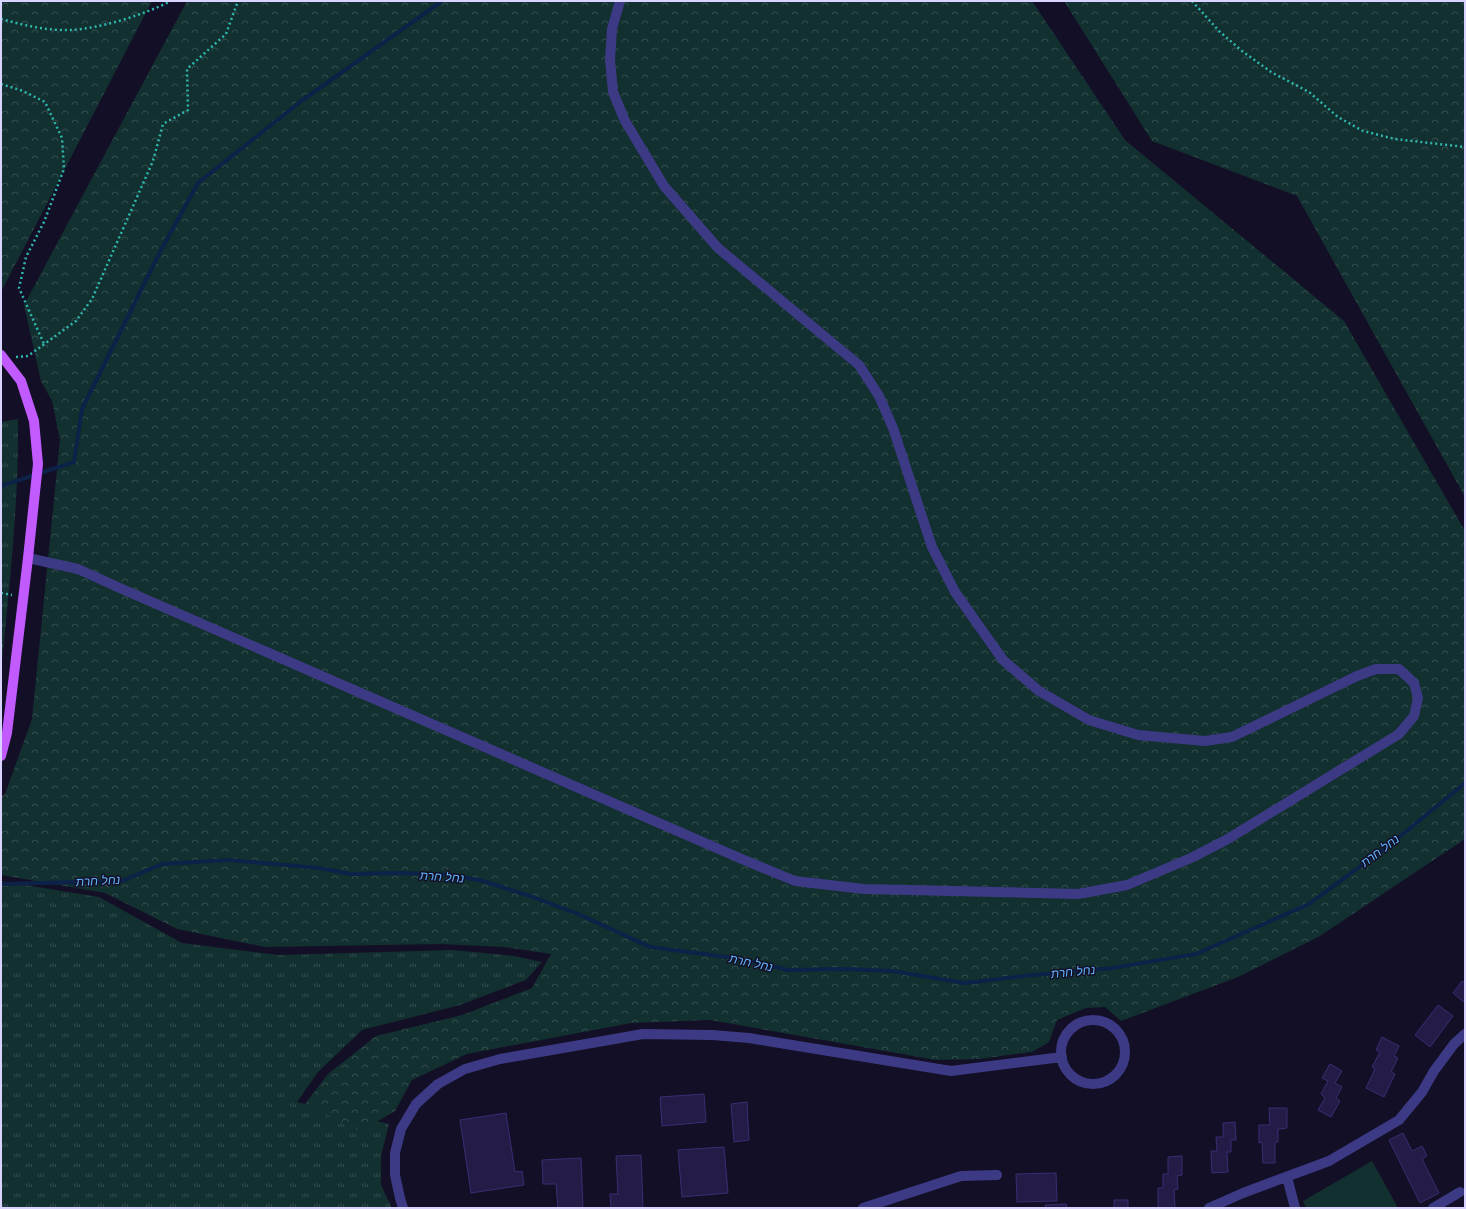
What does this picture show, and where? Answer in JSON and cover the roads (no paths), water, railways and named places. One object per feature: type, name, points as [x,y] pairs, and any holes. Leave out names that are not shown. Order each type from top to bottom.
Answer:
[{"type":"main road","points":[[1,756],[7,733],[38,464],[34,421],[21,380],[5,356]]},
{"type":"street","points":[[28,558],[78,569],[795,881],[864,889],[1043,894],[1078,894],[1127,885],[1191,858],[1226,840],[1399,734],[1414,716],[1418,698],[1414,683],[1400,669],[1376,670],[1357,676],[1232,737],[1205,741],[1138,735],[1089,720],[1039,691],[1003,660],[955,592],[932,547],[893,428],[879,396],[859,365],[718,248],[664,186],[625,121],[613,92],[610,60],[612,28],[620,1]]},
{"type":"street","points":[[1096,1020],[1107,1023],[1116,1030],[1122,1039],[1125,1050],[1124,1060],[1120,1070],[1112,1078],[1102,1083],[1091,1084],[1081,1082],[1072,1076],[1065,1067],[1062,1057],[1062,1046],[1066,1036],[1073,1028],[1083,1022],[1096,1020]]},
{"type":"street","points":[[403,1208],[395,1175],[395,1153],[401,1129],[416,1104],[438,1084],[465,1069],[500,1059],[643,1034],[712,1035],[749,1038],[951,1071],[1062,1057]]},
{"type":"street","points":[[1209,1208],[1243,1193],[1329,1162],[1399,1120],[1422,1092],[1434,1071],[1454,1044],[1465,1034]]},
{"type":"street","points":[[863,1208],[961,1176],[997,1175]]},
{"type":"street","points":[[1287,1177],[1295,1208]]},
{"type":"street","points":[[1433,1208],[1460,1192]]},
{"type":"waterway","points":[[1,486],[74,462],[82,409],[161,250],[198,183],[300,102],[442,1]]},
{"type":"waterway","name":"נחל חרת","points":[[1,884],[122,881],[162,864],[228,860],[319,868],[351,874],[398,873],[451,875],[483,881],[530,896],[578,914],[650,947],[735,958],[788,970],[845,969],[892,971],[965,983],[1112,968],[1196,954],[1309,904],[1392,843],[1465,783]]}]
